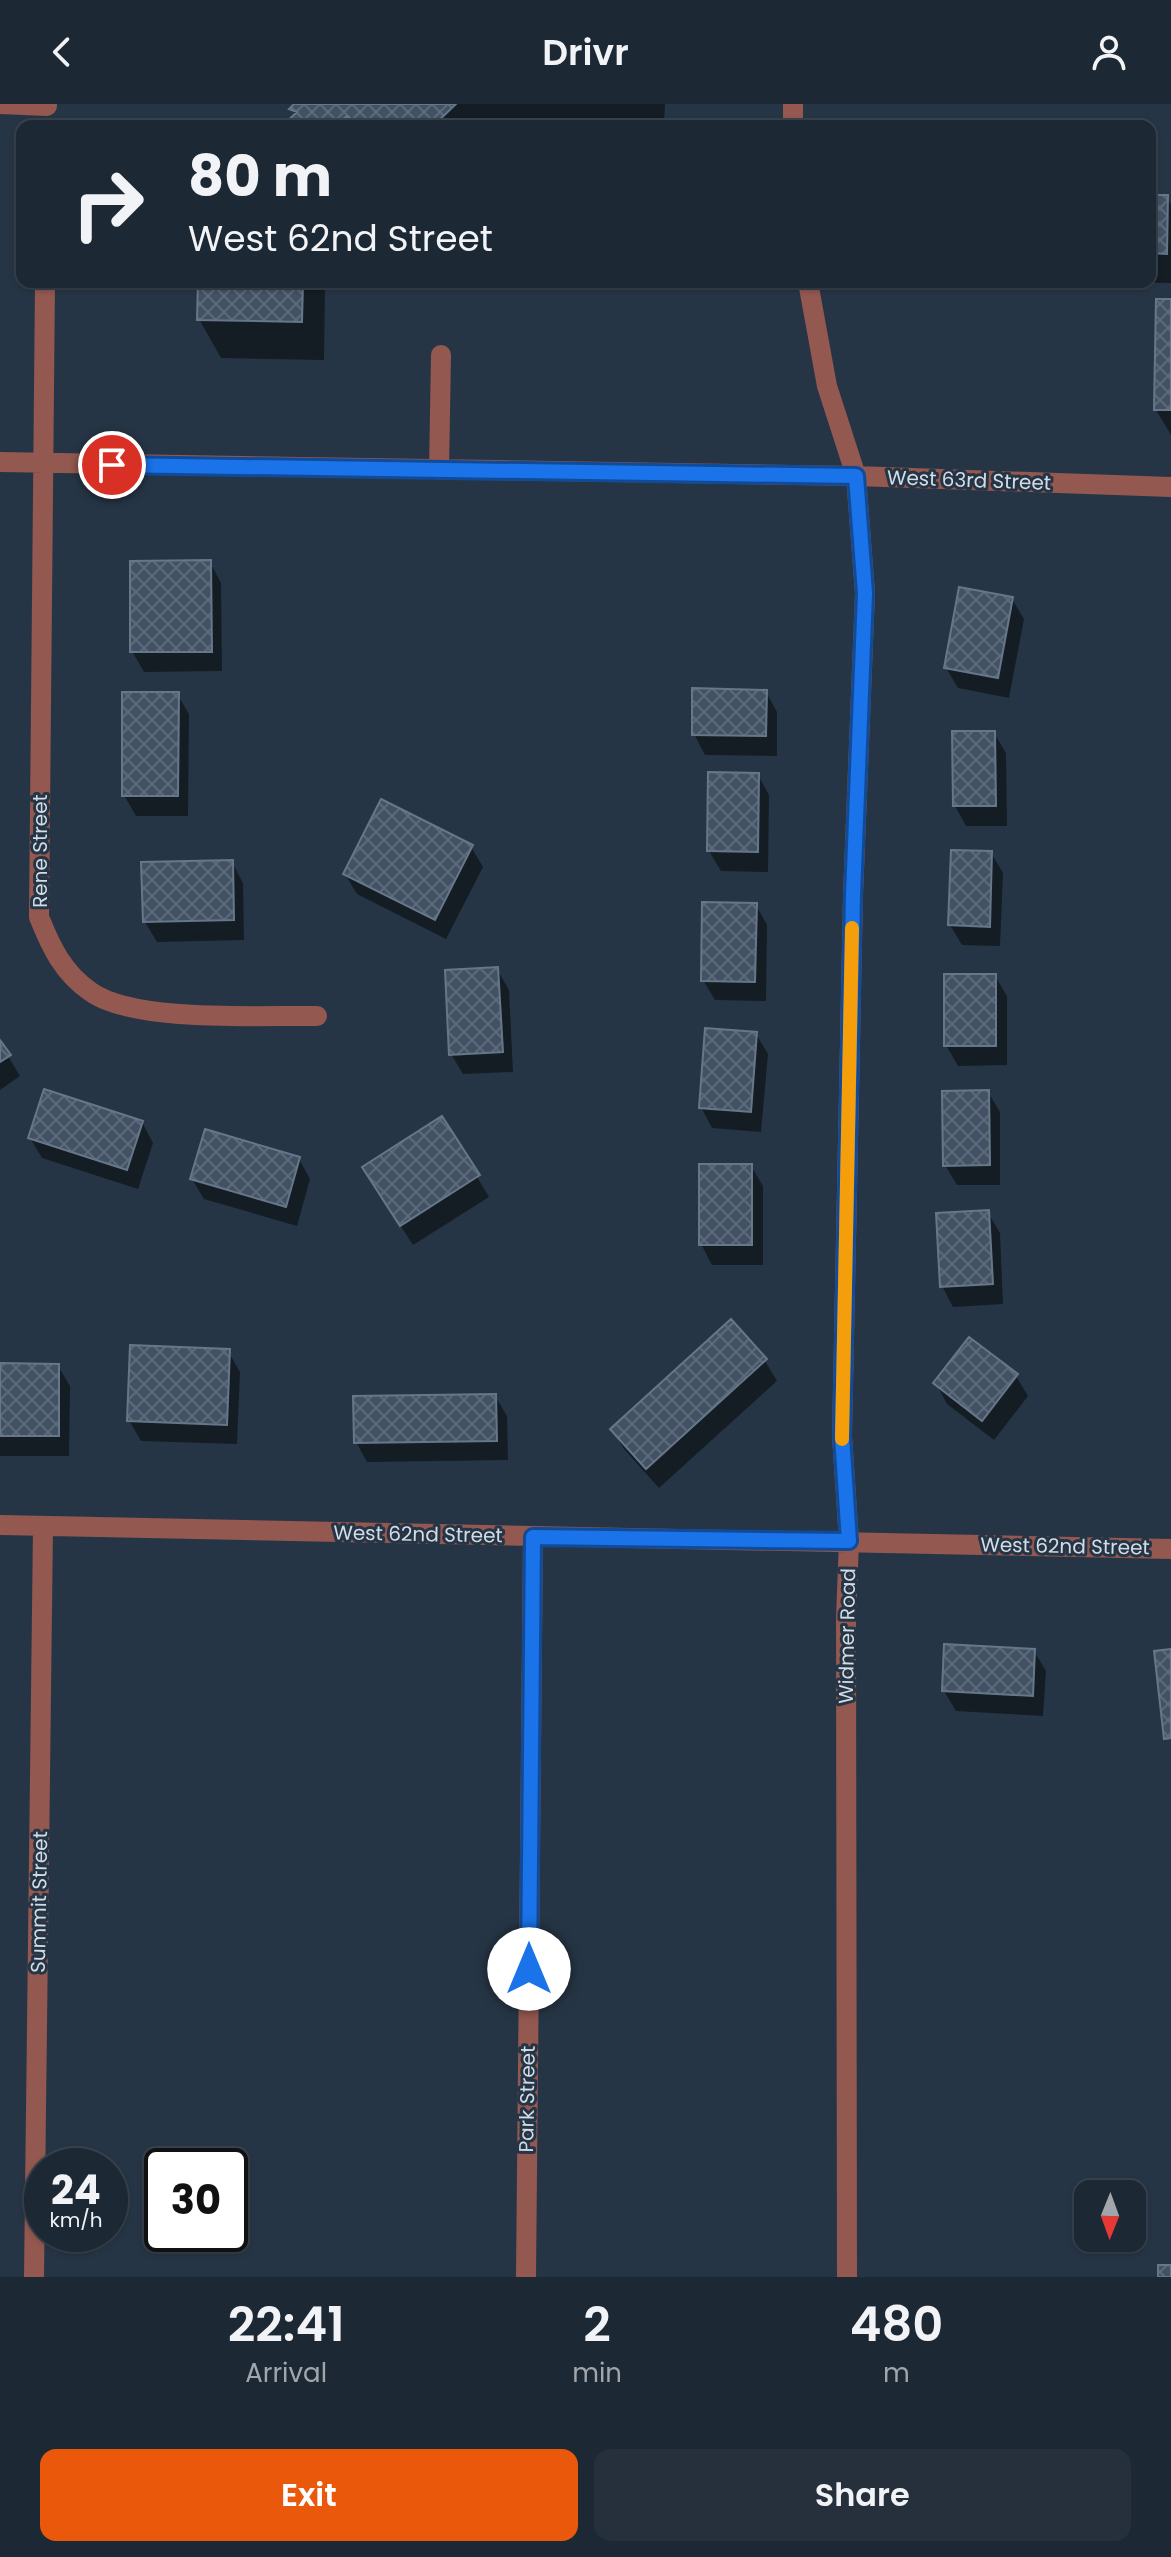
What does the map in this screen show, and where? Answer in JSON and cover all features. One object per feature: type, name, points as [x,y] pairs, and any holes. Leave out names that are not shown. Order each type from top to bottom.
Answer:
[{"type":"street","points":[[0,104],[48,112]]},
{"type":"street","name":"Rene Street","points":[[45,288],[39,917],[54,955],[91,992],[126,1008],[174,1013],[317,1016]]},
{"type":"street","name":"Widmer Road","points":[[809,288],[827,386],[856,476],[865,593],[853,895],[842,1436],[849,1541],[846,1618],[847,2277]]},
{"type":"street","points":[[439,470],[441,355]]},
{"type":"street","name":"West 63rd Street","points":[[0,462],[856,476],[1171,487]]},
{"type":"street","name":"West 62nd Street","points":[[0,1525],[1171,1549]]},
{"type":"street","name":"Summit Street","points":[[34,2277],[43,1526]]},
{"type":"street","name":"Park Street","points":[[526,2277],[533,1537]]},
{"type":"building","points":[[294,104],[456,104],[439,120],[351,120],[347,116],[343,120],[288,120],[297,112],[289,109]]},
{"type":"building","points":[[1156,195],[1168,195],[1167,254],[1156,253]]},
{"type":"building","points":[[198,288],[303,288],[302,322],[197,320]]},
{"type":"building","points":[[1156,299],[1171,299],[1171,410],[1154,410]]},
{"type":"building","points":[[211,560],[212,652],[130,652],[130,561]]},
{"type":"building","points":[[959,587],[1013,597],[998,678],[944,668]]},
{"type":"building","points":[[692,688],[767,690],[766,736],[692,735]]},
{"type":"building","points":[[122,692],[179,692],[178,796],[122,796]]},
{"type":"building","points":[[952,731],[995,731],[996,806],[953,806]]},
{"type":"building","points":[[708,772],[759,773],[758,852],[707,851]]},
{"type":"building","points":[[381,799],[473,845],[435,920],[343,874]]},
{"type":"building","points":[[951,850],[992,851],[990,927],[948,925]]},
{"type":"building","points":[[233,860],[234,920],[143,922],[141,862]]},
{"type":"building","points":[[702,902],[757,903],[755,982],[701,981]]},
{"type":"building","points":[[498,967],[503,1052],[449,1055],[445,970]]},
{"type":"building","points":[[944,974],[996,974],[996,1046],[944,1046]]},
{"type":"building","points":[[705,1028],[757,1032],[751,1112],[699,1108]]},
{"type":"building","points":[[0,1040],[11,1055],[0,1062]]},
{"type":"building","points":[[44,1089],[143,1121],[127,1170],[28,1138]]},
{"type":"building","points":[[989,1090],[990,1165],[943,1166],[942,1091]]},
{"type":"building","points":[[442,1116],[480,1175],[400,1226],[362,1167]]},
{"type":"building","points":[[205,1129],[300,1157],[286,1207],[190,1179]]},
{"type":"building","points":[[699,1164],[752,1164],[752,1245],[699,1245]]},
{"type":"building","points":[[989,1210],[993,1284],[940,1287],[936,1213]]},
{"type":"building","points":[[731,1319],[767,1359],[646,1469],[610,1429]]},
{"type":"building","points":[[969,1337],[1018,1374],[982,1421],[933,1383]]},
{"type":"building","points":[[130,1345],[230,1349],[227,1425],[127,1421]]},
{"type":"building","points":[[0,1363],[59,1364],[59,1436],[0,1436]]},
{"type":"building","points":[[496,1394],[497,1441],[354,1443],[353,1396]]},
{"type":"building","points":[[944,1644],[1035,1649],[1033,1696],[942,1691]]},
{"type":"building","points":[[1171,1649],[1171,1738],[1164,1739],[1154,1651]]},
{"type":"building","points":[[1158,2265],[1171,2265],[1171,2277],[1158,2277]]},
{"type":"slow traffic","points":[[842,1439],[852,928]]},
{"type":"route","points":[[112,465],[856,476],[865,593],[853,895],[842,1436],[849,1541],[533,1537],[529,1969]]}]
